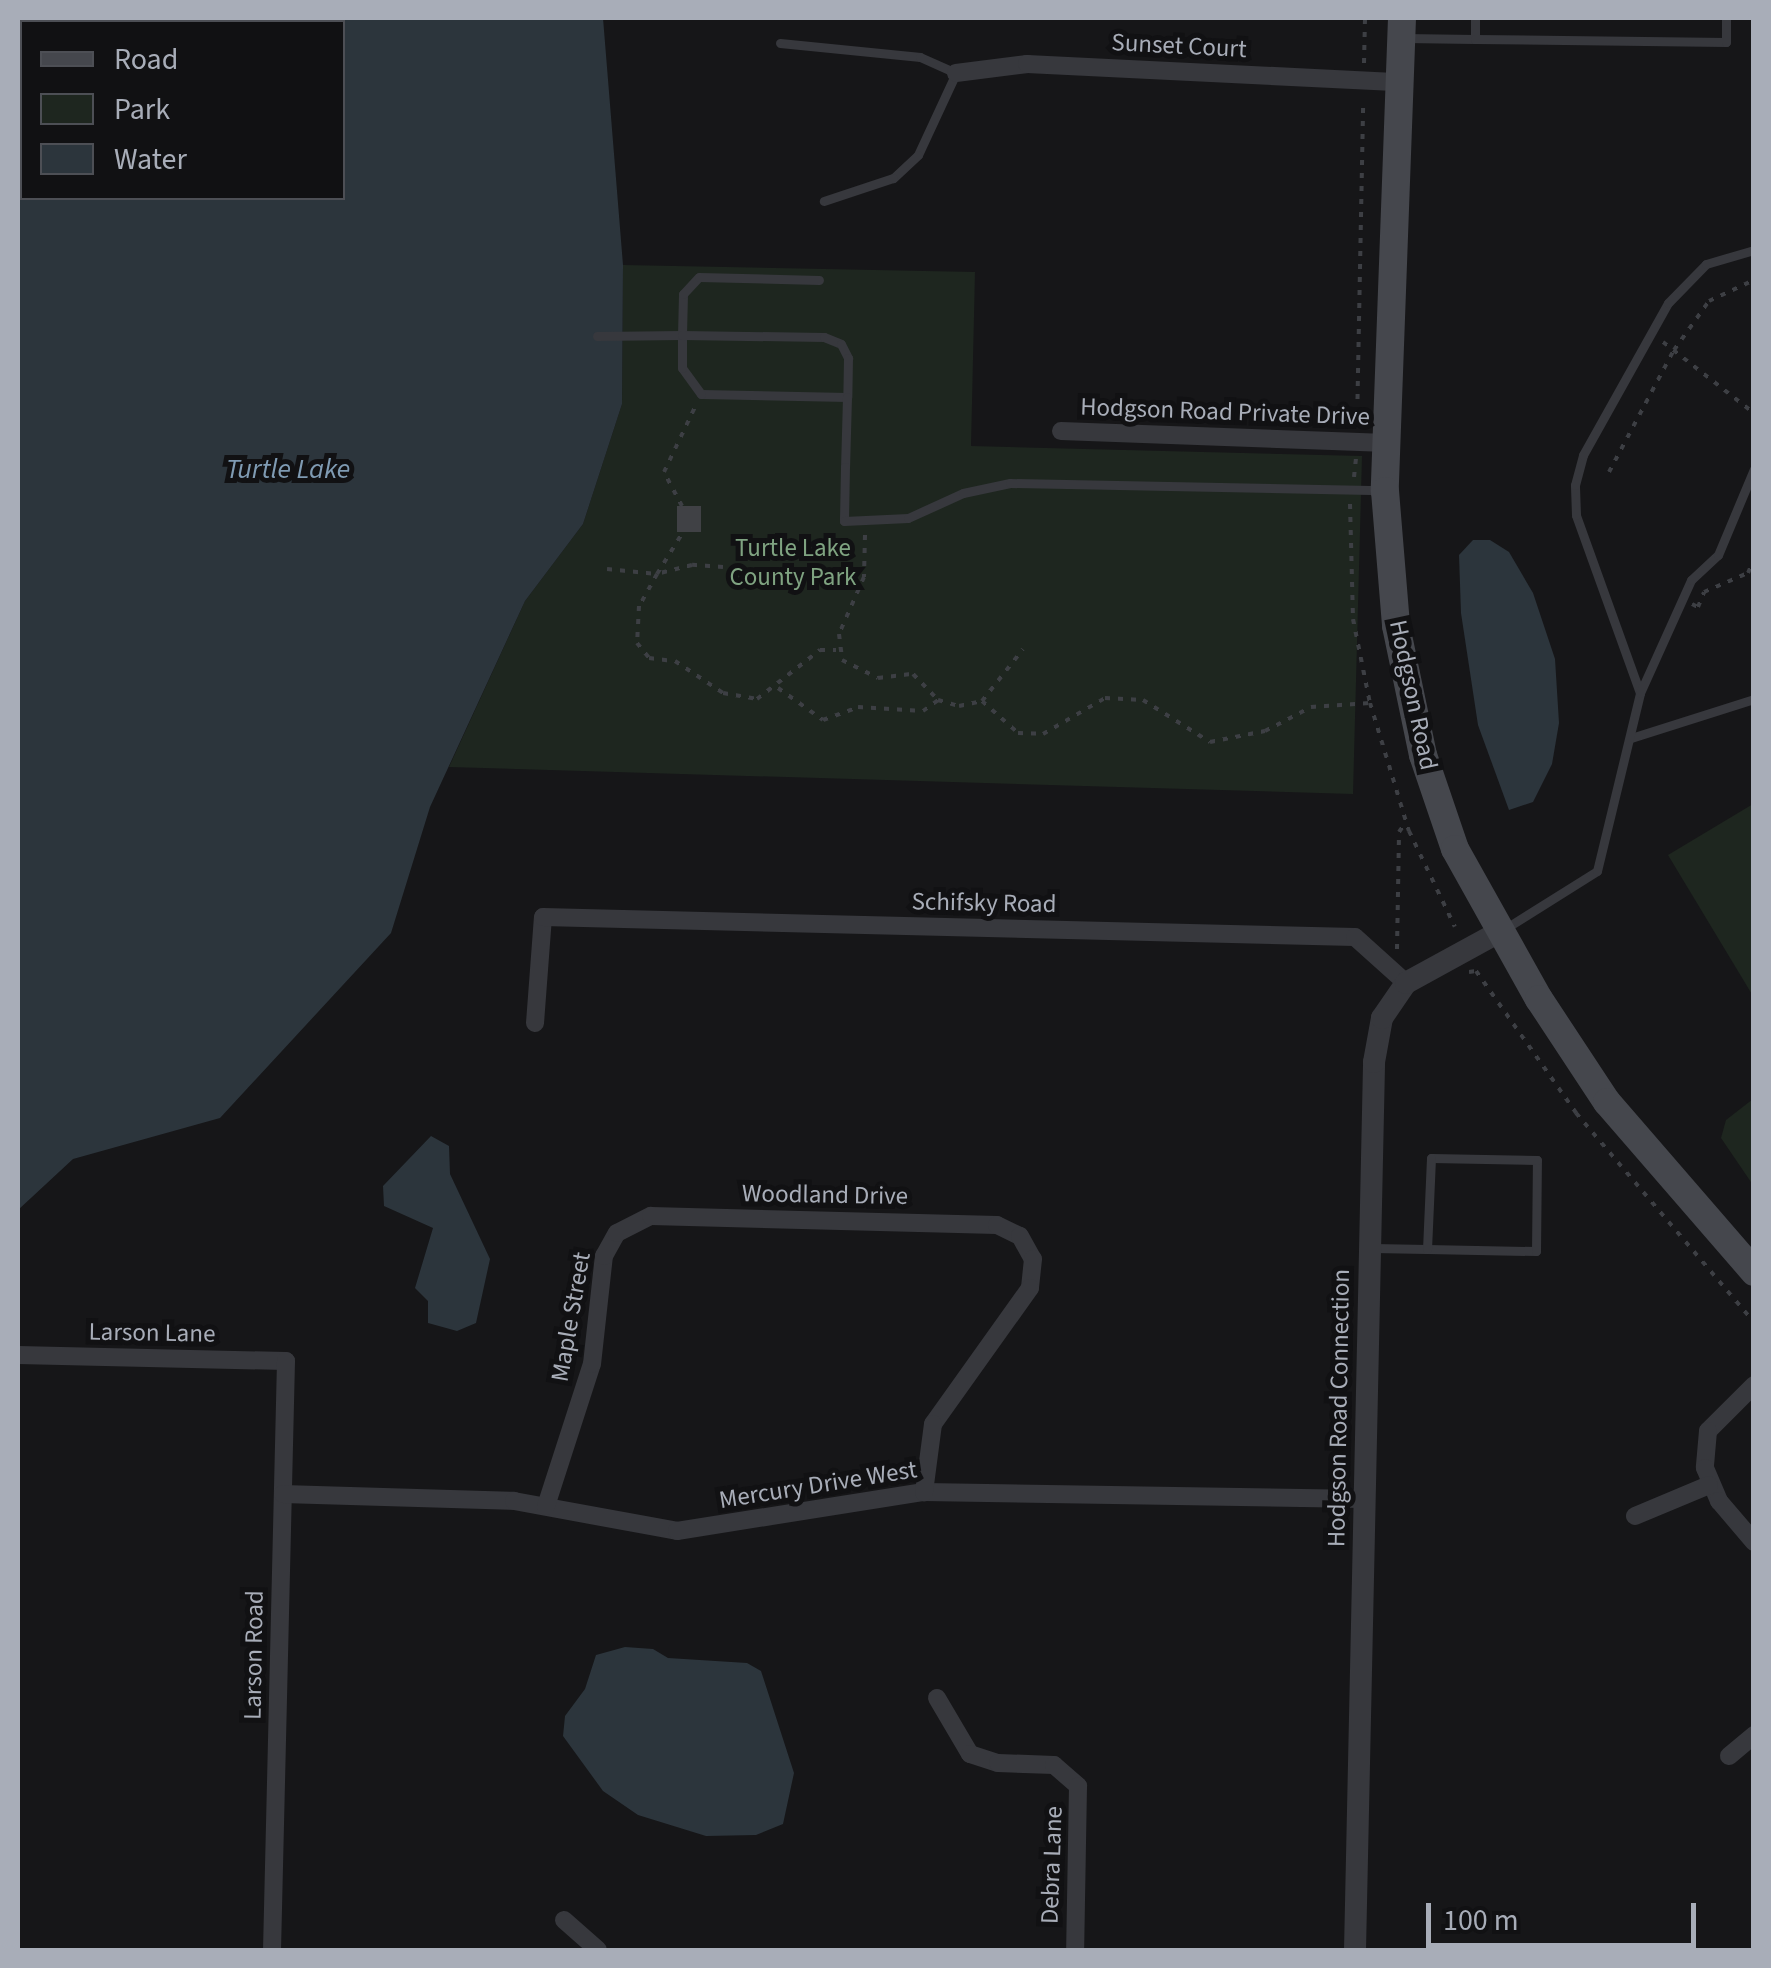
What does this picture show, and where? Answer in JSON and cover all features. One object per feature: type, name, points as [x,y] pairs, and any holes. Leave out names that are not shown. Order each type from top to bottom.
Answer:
[{"type":"main road","name":"Hodgson Road","points":[[1402,28],[1385,490],[1396,626],[1423,755],[1455,849],[1500,932],[1608,1102],[1754,1272]]},
{"type":"street","name":"Sunset Court","points":[[956,73],[1027,64],[1400,82]]},
{"type":"street","name":"Hodgson Road Private Drive","points":[[1061,431],[1387,444]]},
{"type":"street","name":"Schifsky Road","points":[[535,1023],[543,918],[1355,936],[1406,983]]},
{"type":"street","points":[[1406,983],[1500,932]]},
{"type":"street","name":"Hodgson Road Connection","points":[[1355,1950],[1374,1062],[1382,1018],[1406,983]]},
{"type":"street","name":"Woodland Drive","points":[[651,1216],[997,1225],[1028,1246],[1033,1278],[934,1424],[924,1492]]},
{"type":"street","name":"Maple Street","points":[[546,1506],[592,1364],[604,1256],[617,1234],[651,1216]]},
{"type":"street","name":"Larson Lane","points":[[18,1355],[286,1361]]},
{"type":"street","name":"Larson Road","points":[[272,1950],[286,1361]]},
{"type":"street","points":[[1754,1385],[1708,1431],[1709,1484],[1754,1542]]},
{"type":"street","points":[[1635,1516],[1709,1484]]},
{"type":"street","name":"Mercury Drive West","points":[[283,1494],[546,1506],[644,1527],[703,1530],[924,1492],[1365,1499]]},
{"type":"street","name":"Debra Lane","points":[[937,1698],[970,1754],[998,1763],[1054,1765],[1078,1786],[1075,1950]]},
{"type":"street","points":[[1729,1756],[1754,1735]]},
{"type":"street","points":[[564,1920],[598,1950]]},
{"type":"lane","points":[[1475,40],[1476,18]]},
{"type":"lane","points":[[1402,28],[1475,40],[1726,42],[1726,18]]},
{"type":"lane","points":[[780,42],[920,57],[956,73],[918,155],[893,178],[824,200]]},
{"type":"lane","points":[[1640,693],[1576,515],[1575,486],[1582,455],[1668,303],[1706,264],[1754,250]]},
{"type":"lane","points":[[818,280],[699,277],[683,294],[682,368],[701,394],[847,397]]},
{"type":"lane","points":[[596,336],[824,337],[840,344],[848,358],[844,521],[908,518],[963,493],[1010,484],[1385,490]]},
{"type":"lane","points":[[1500,932],[1596,871],[1632,738],[1640,693],[1691,580],[1718,555],[1754,470]]},
{"type":"lane","points":[[1632,738],[1754,699]]},
{"type":"lane","points":[[1370,1248],[1427,1250],[1536,1251],[1537,1160],[1430,1158],[1427,1250]]},
{"type":"path","points":[[1364,68],[1365,18]]},
{"type":"path","points":[[1357,436],[1364,95]]},
{"type":"path","points":[[1608,472],[1674,350],[1710,300],[1754,280]]},
{"type":"path","points":[[1650,334],[1754,413]]},
{"type":"path","points":[[682,506],[664,472],[701,394]]},
{"type":"path","points":[[1354,476],[1357,449]]},
{"type":"path","points":[[1350,504],[1352,619],[1370,703],[1406,822],[1455,928]]},
{"type":"path","points":[[837,650],[864,576],[866,521]]},
{"type":"path","points":[[683,532],[640,606],[637,643],[649,658],[676,661],[724,693],[757,699],[778,688],[820,650],[837,650],[863,675],[914,674],[938,700],[959,706],[982,701],[1023,649]]},
{"type":"path","points":[[1682,600],[1698,607],[1704,592],[1748,573],[1754,559]]},
{"type":"path","points":[[607,569],[657,574],[723,567]]},
{"type":"path","points":[[778,688],[823,720],[858,707],[923,710],[938,700]]},
{"type":"path","points":[[982,701],[1018,732],[1043,734],[1106,698],[1129,697],[1166,711],[1195,739],[1210,742],[1266,730],[1311,707],[1370,703]]},
{"type":"path","points":[[1397,948],[1399,832],[1406,822]]},
{"type":"path","points":[[1458,975],[1476,971],[1555,1088],[1754,1322]]},
{"type":"green space","name":"Turtle Lake County Park","points":[[623,265],[975,272],[971,446],[1362,456],[1353,794],[449,767],[525,601],[583,524],[622,404]]},
{"type":"green space","points":[[1753,804],[1753,996],[1668,855]]},
{"type":"green space","points":[[1753,1099],[1753,1185],[1721,1138],[1726,1120]]},
{"type":"water","name":"Turtle Lake","points":[[18,18],[603,18],[623,265],[622,404],[583,524],[525,601],[430,807],[391,933],[220,1118],[73,1159],[18,1210]]},
{"type":"water","points":[[1473,540],[1490,540],[1509,552],[1533,593],[1555,659],[1559,723],[1552,764],[1533,802],[1509,810],[1478,725],[1461,613],[1459,555]]},
{"type":"water","points":[[431,1136],[449,1146],[450,1174],[490,1259],[476,1323],[457,1331],[428,1323],[428,1301],[415,1288],[433,1228],[384,1206],[383,1186]]},
{"type":"water","points":[[625,1647],[653,1649],[668,1658],[747,1663],[761,1671],[794,1773],[783,1824],[756,1835],[706,1836],[638,1815],[603,1791],[563,1736],[565,1716],[585,1689],[596,1655]]},
{"type":"building","points":[[677,506],[701,506],[701,532],[677,532]]}]
